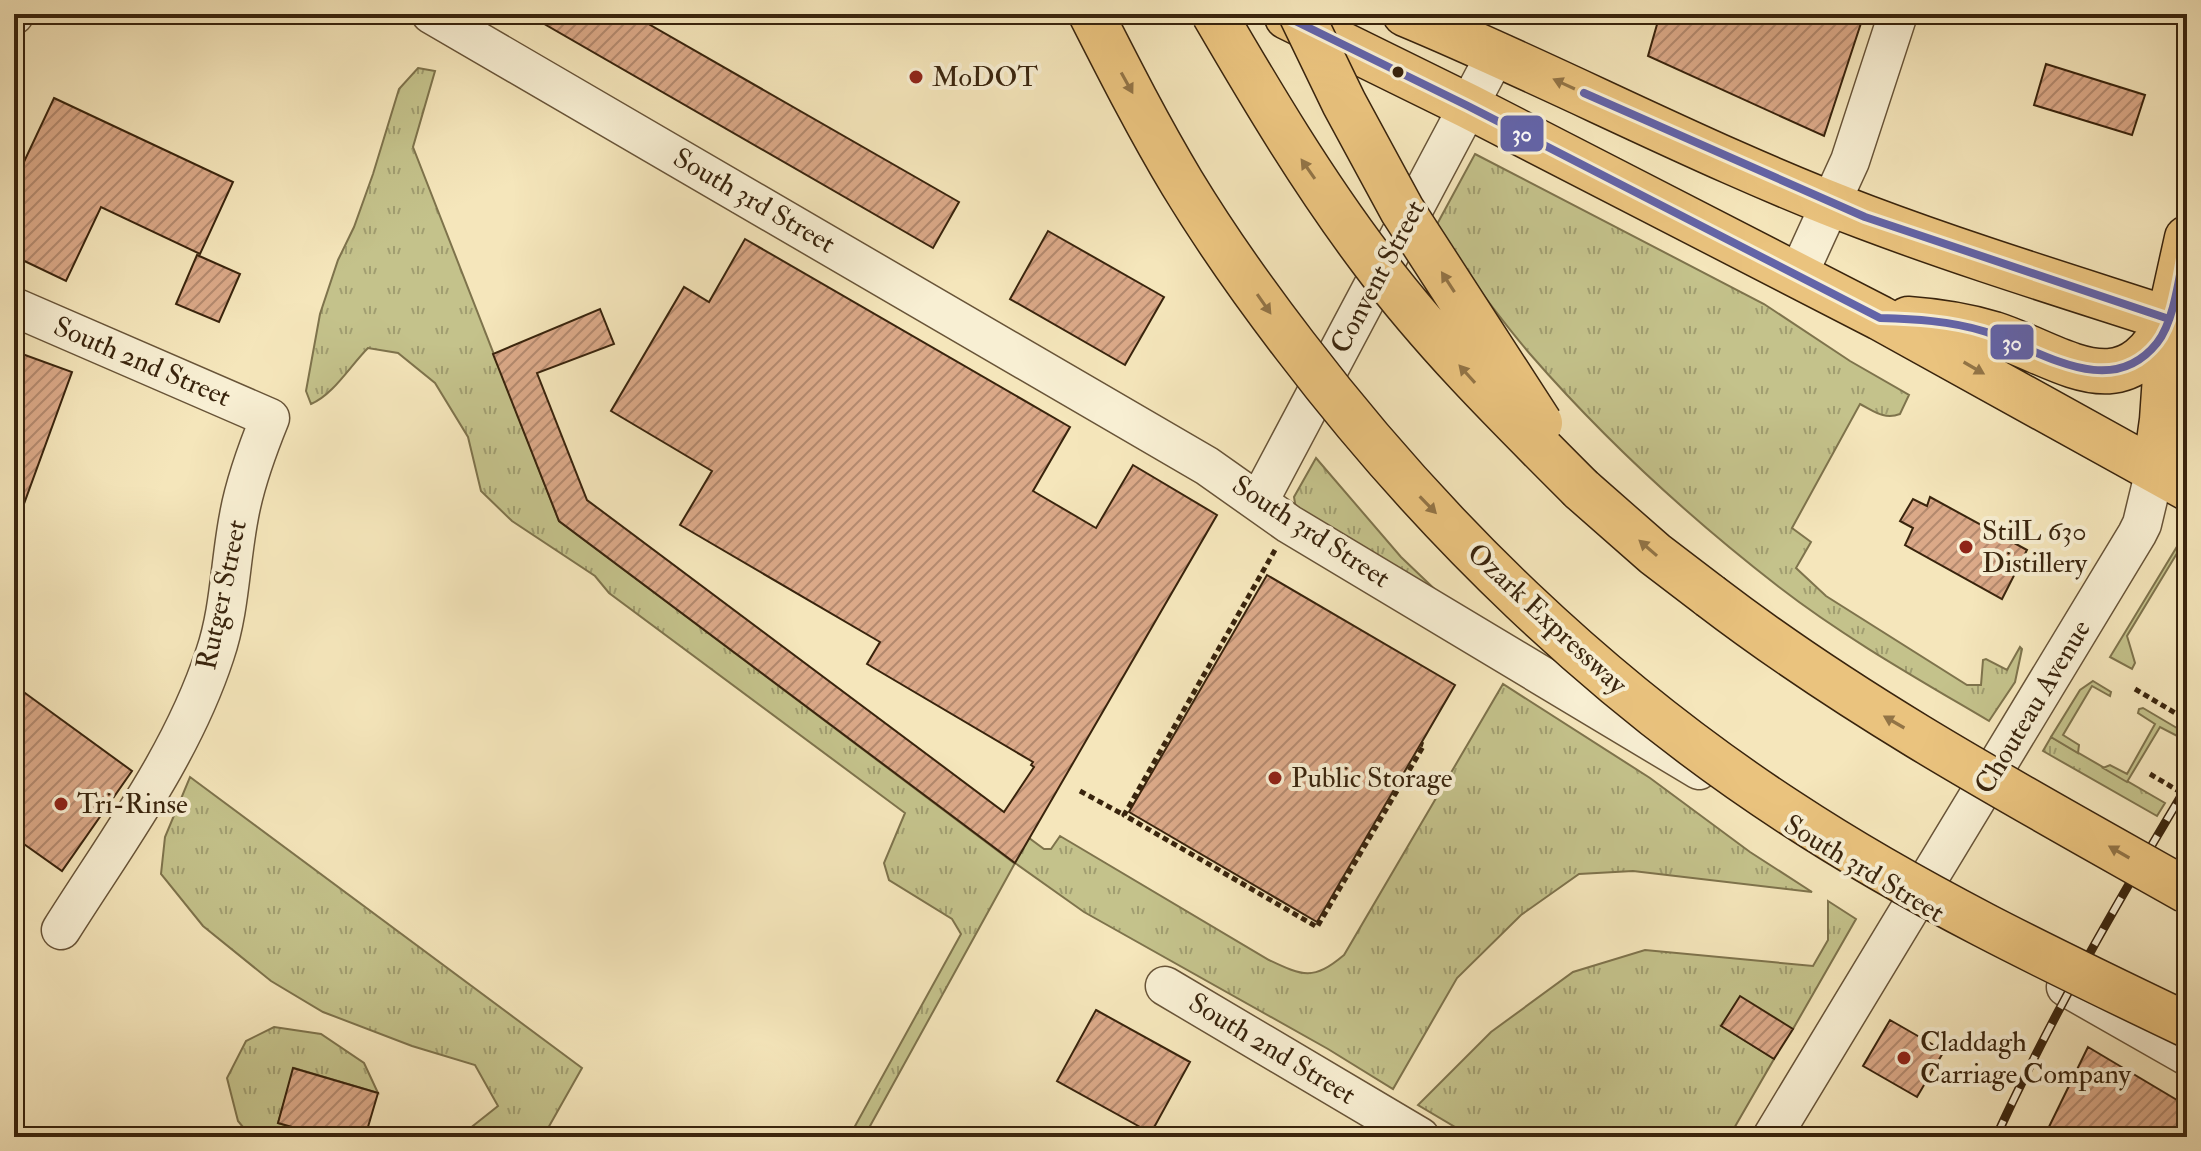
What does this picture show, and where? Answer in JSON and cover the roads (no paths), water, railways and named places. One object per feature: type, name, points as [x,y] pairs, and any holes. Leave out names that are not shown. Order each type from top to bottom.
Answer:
[{"type":"main road","name":"Ozark Expressway","points":[[1091,14],[1182,183],[1271,314],[1329,390],[1403,478],[1540,616],[1634,699],[1709,758],[1789,813],[1881,869],[2027,948],[2187,1025]]},
{"type":"main road","points":[[1214,14],[1283,132],[1372,260],[1468,376],[1581,489],[1655,554],[1765,638],[1860,702],[2187,891]]},
{"type":"main road","points":[[1281,14],[1468,106],[1951,355],[2171,479]]},
{"type":"main road","points":[[1301,14],[1344,103],[1402,210],[1581,489]]},
{"type":"main road","points":[[1405,14],[1497,52],[1632,116],[1832,203],[1995,262],[2178,322],[2143,358],[2128,367],[2094,372],[1994,334],[1957,325],[1880,318]]},
{"type":"main road","name":"Chouteau Avenue","points":[[2171,479],[2162,420],[2178,322],[2187,238]]},
{"type":"street","name":"South 3rd Street","points":[[431,14],[1207,466],[1289,524],[1915,900],[2187,1056]]},
{"type":"street","points":[[1797,277],[1858,140],[1898,14]]},
{"type":"street","name":"Convent Street","points":[[1259,501],[1497,52]]},
{"type":"street","name":"South 2nd Street","points":[[14,307],[270,418]]},
{"type":"street","name":"Rutger Street","points":[[61,930],[170,760],[186,727],[216,653],[239,515],[253,461],[270,418]]},
{"type":"street","name":"Chouteau Avenue","points":[[1772,1137],[2171,479]]},
{"type":"street","name":"South 2nd Street","points":[[1165,986],[1420,1137]]},
{"type":"railway","points":[[1996,1137],[2087,959],[2187,786]]},
{"type":"place","name":"MoDOT","points":[[916,77]]},
{"type":"place","name":"StilL 630 Distillery","points":[[1966,547]]},
{"type":"place","name":"Public Storage","points":[[1275,778]]},
{"type":"place","name":"Tri-Rinse","points":[[61,804]]},
{"type":"place","name":"Claddagh Carriage Company","points":[[1904,1058]]}]
